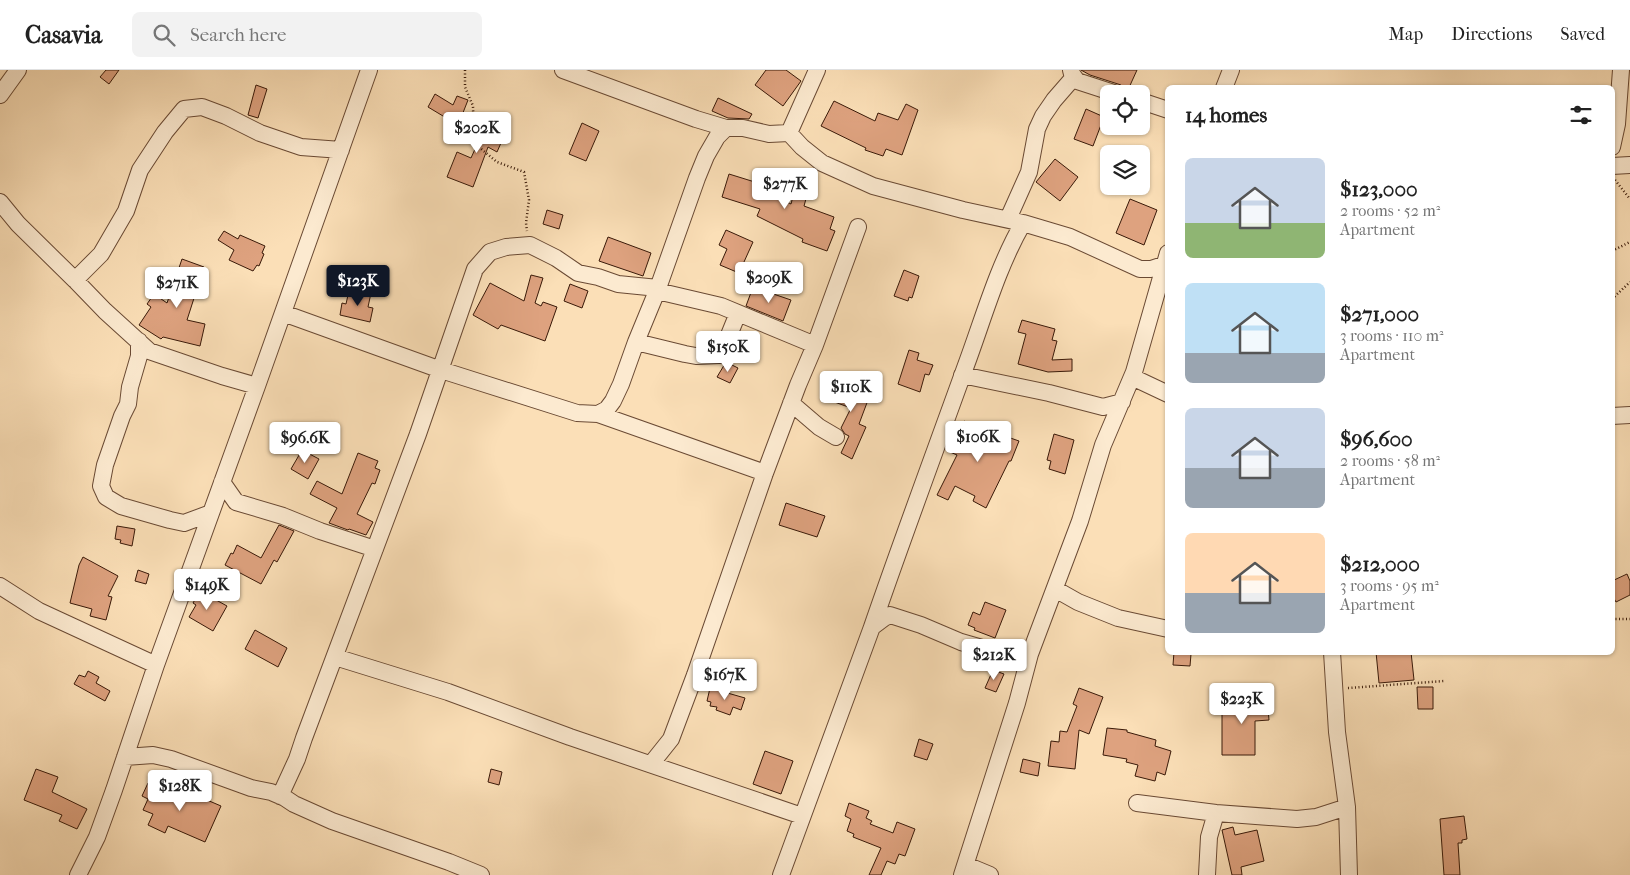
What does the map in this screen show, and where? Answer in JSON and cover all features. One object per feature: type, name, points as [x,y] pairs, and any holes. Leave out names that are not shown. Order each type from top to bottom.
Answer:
[{"type":"street","points":[[0,95],[18,70]]},
{"type":"street","points":[[78,875],[97,837],[156,666],[369,70]]},
{"type":"street","points":[[563,70],[696,119],[726,128],[743,128],[769,134],[789,134],[822,163],[873,186],[963,210],[1016,221],[1070,237],[1140,269],[1151,269],[1165,260]]},
{"type":"street","points":[[789,134],[817,70]]},
{"type":"street","points":[[1225,85],[1231,70]]},
{"type":"street","points":[[1615,133],[1621,70]]},
{"type":"street","points":[[782,875],[872,627],[909,518],[1011,244],[1029,172],[1037,129],[1043,116],[1073,74],[1078,81],[1100,88]]},
{"type":"street","points":[[1150,104],[1165,109]]},
{"type":"street","points":[[76,280],[101,254],[126,211],[140,170],[165,132],[184,109],[202,107],[226,116],[260,133],[301,147],[341,150]]},
{"type":"street","points":[[598,414],[607,409],[621,384],[706,156],[717,138],[726,128]]},
{"type":"street","points":[[1615,166],[1630,165]]},
{"type":"street","points":[[0,202],[18,224],[105,311],[149,351],[257,386]]},
{"type":"street","points":[[651,764],[671,738],[695,675],[765,473],[815,345],[858,227]]},
{"type":"street","points":[[280,796],[298,759],[304,738],[441,370],[475,269],[490,252],[506,247],[530,246],[556,258],[578,273],[618,284],[657,290],[722,306],[815,345]]},
{"type":"street","points":[[990,875],[964,870],[1017,702],[1030,654],[1080,521],[1103,445],[1132,377],[1165,262]]},
{"type":"street","points":[[636,342],[696,356],[719,355],[738,312]]},
{"type":"street","points":[[283,313],[441,370],[577,413],[598,414],[765,473]]},
{"type":"street","points":[[139,341],[139,356],[130,387],[128,404],[105,465],[101,486],[106,497],[121,506],[170,520],[184,523],[211,513]]},
{"type":"street","points":[[962,375],[1049,393],[1102,407],[1122,402]]},
{"type":"street","points":[[1132,377],[1165,393]]},
{"type":"street","points":[[791,403],[819,427],[836,438]]},
{"type":"street","points":[[1615,416],[1630,415]]},
{"type":"street","points":[[222,482],[236,502],[283,516],[375,550]]},
{"type":"street","points":[[0,586],[40,612],[156,666]]},
{"type":"street","points":[[1055,588],[1078,602],[1118,618],[1165,628]]},
{"type":"street","points":[[872,627],[890,616],[921,625],[961,642],[1013,657],[1022,657],[1030,654]]},
{"type":"street","points":[[1332,655],[1337,732],[1346,807],[1349,875]]},
{"type":"street","points":[[335,657],[448,692],[570,737],[802,816]]},
{"type":"street","points":[[125,757],[153,755],[171,759],[251,788],[271,792],[332,821],[449,862],[480,875]]},
{"type":"street","points":[[1137,803],[1216,813],[1297,819],[1316,817],[1346,807]]},
{"type":"street","points":[[1207,875],[1209,837],[1216,813]]},
{"type":"path","points":[[465,70],[465,87],[473,106],[474,143],[498,162],[524,172],[529,200],[526,223],[530,246]]},
{"type":"path","points":[[1615,180],[1630,198]]},
{"type":"path","points":[[1615,250],[1630,242]]},
{"type":"path","points":[[1615,296],[1630,282]]},
{"type":"path","points":[[1615,619],[1630,619]]},
{"type":"path","points":[[1334,689],[1444,681]]},
{"type":"building","points":[[106,70],[119,70],[109,84],[100,77]]},
{"type":"building","points":[[766,70],[786,70],[801,81],[783,106],[755,85]]},
{"type":"building","points":[[1081,70],[1137,70],[1130,85],[1121,85],[1090,75]]},
{"type":"building","points":[[256,85],[267,89],[258,118],[248,115]]},
{"type":"building","points":[[435,94],[453,105],[457,96],[468,100],[457,128],[446,123],[448,119],[428,107]]},
{"type":"building","points":[[718,98],[752,114],[749,119],[728,118],[712,111]]},
{"type":"building","points":[[834,101],[875,121],[878,113],[898,120],[906,104],[918,110],[902,155],[886,149],[883,156],[865,150],[866,148],[821,126]]},
{"type":"building","points":[[1086,109],[1100,115],[1100,128],[1093,146],[1074,139]]},
{"type":"building","points":[[489,118],[508,127],[497,152],[488,147],[473,187],[447,177],[457,152],[471,158]]},
{"type":"building","points":[[582,123],[599,131],[586,161],[569,154]]},
{"type":"building","points":[[1055,159],[1078,177],[1060,201],[1036,182]]},
{"type":"building","points":[[799,173],[812,177],[804,206],[834,217],[830,229],[835,231],[827,251],[802,242],[803,239],[757,216],[760,209],[722,197],[729,174],[758,183],[757,188],[791,204]]},
{"type":"building","points":[[1130,199],[1157,210],[1144,245],[1116,233]]},
{"type":"building","points":[[547,210],[563,215],[559,229],[543,224]]},
{"type":"building","points":[[726,230],[753,242],[739,273],[720,265],[727,249],[719,245]]},
{"type":"building","points":[[224,231],[238,239],[240,235],[265,246],[259,266],[257,265],[253,271],[229,260],[234,250],[218,240]]},
{"type":"building","points":[[608,237],[651,253],[643,276],[599,261]]},
{"type":"building","points":[[182,259],[204,267],[187,320],[205,324],[200,346],[163,337],[161,339],[139,325],[151,307],[147,304],[154,294],[167,303]]},
{"type":"building","points":[[904,270],[919,276],[912,298],[909,297],[908,301],[894,296]]},
{"type":"building","points":[[531,275],[543,278],[535,303],[541,306],[543,302],[557,307],[545,341],[501,325],[498,329],[473,315],[490,283],[524,301]]},
{"type":"building","points":[[570,284],[588,291],[582,308],[564,301]]},
{"type":"building","points":[[753,287],[791,300],[783,321],[746,306]]},
{"type":"building","points":[[355,290],[371,293],[368,307],[373,308],[370,322],[340,315],[342,303],[346,304],[348,295],[354,296]]},
{"type":"building","points":[[1022,320],[1055,329],[1052,340],[1057,341],[1052,360],[1072,359],[1072,371],[1048,372],[1018,364],[1026,334],[1018,332]]},
{"type":"building","points":[[909,350],[919,353],[917,360],[933,365],[929,375],[925,374],[920,392],[898,384]]},
{"type":"building","points":[[726,362],[738,368],[730,383],[717,377]]},
{"type":"building","points":[[837,379],[871,392],[859,424],[866,427],[852,459],[841,453],[849,436],[841,428],[851,408],[829,400]]},
{"type":"building","points":[[964,421],[981,430],[982,428],[1019,441],[1011,461],[1009,461],[986,508],[973,501],[975,496],[955,486],[948,500],[937,495],[957,455],[950,452]]},
{"type":"building","points":[[1054,434],[1074,440],[1065,474],[1049,469],[1051,461],[1047,460]]},
{"type":"building","points":[[302,450],[319,459],[308,479],[291,469]]},
{"type":"building","points":[[358,453],[378,461],[375,468],[380,470],[375,484],[372,483],[357,514],[373,522],[366,535],[329,523],[337,508],[310,494],[317,481],[342,494]]},
{"type":"building","points":[[786,503],[825,516],[817,537],[779,525]]},
{"type":"building","points":[[279,525],[294,531],[277,562],[274,560],[261,584],[225,565],[237,545],[261,558]]},
{"type":"building","points":[[117,526],[135,529],[132,546],[120,543],[121,540],[115,539]]},
{"type":"building","points":[[83,557],[118,576],[108,596],[112,597],[106,620],[90,616],[92,609],[70,603],[79,565]]},
{"type":"building","points":[[138,570],[149,574],[146,584],[135,581]]},
{"type":"building","points":[[1627,574],[1630,581],[1630,595],[1616,602],[1615,600],[1615,580]]},
{"type":"building","points":[[200,591],[227,606],[213,631],[189,617],[196,605],[193,603]]},
{"type":"building","points":[[985,602],[1006,610],[995,638],[974,630],[975,628],[968,625],[973,612],[980,615]]},
{"type":"building","points":[[255,630],[287,648],[278,667],[245,649]]},
{"type":"building","points":[[1174,655],[1191,655],[1190,666],[1173,665]]},
{"type":"building","points":[[1376,655],[1411,655],[1414,680],[1379,683]]},
{"type":"building","points":[[993,670],[1004,674],[996,692],[985,688]]},
{"type":"building","points":[[88,671],[99,677],[96,683],[110,691],[105,701],[74,684],[79,675],[85,677]]},
{"type":"building","points":[[1417,687],[1433,687],[1433,709],[1418,709]]},
{"type":"building","points":[[710,688],[745,698],[741,710],[733,707],[730,715],[716,710],[717,707],[710,706],[711,702],[707,701]]},
{"type":"building","points":[[1079,688],[1103,697],[1089,734],[1079,730],[1075,769],[1048,766],[1051,741],[1059,742],[1060,731],[1067,732],[1077,706],[1073,704]]},
{"type":"building","points":[[1267,698],[1269,720],[1255,721],[1255,755],[1222,755],[1222,702]]},
{"type":"building","points":[[1107,728],[1127,730],[1127,732],[1156,740],[1155,746],[1171,751],[1165,775],[1157,772],[1155,781],[1135,776],[1138,765],[1126,762],[1127,759],[1103,755]]},
{"type":"building","points":[[919,739],[933,744],[927,760],[914,756]]},
{"type":"building","points":[[765,751],[793,761],[781,794],[753,784]]},
{"type":"building","points":[[1023,759],[1040,763],[1038,776],[1020,772]]},
{"type":"building","points":[[36,769],[58,777],[52,792],[87,809],[77,829],[59,821],[62,815],[24,800]]},
{"type":"building","points":[[491,769],[502,772],[499,785],[488,782]]},
{"type":"building","points":[[148,783],[183,799],[186,791],[221,806],[205,842],[168,826],[165,833],[148,825],[153,814],[143,810],[148,799],[142,796]]},
{"type":"building","points":[[849,803],[869,811],[866,818],[872,821],[870,824],[893,833],[897,822],[915,829],[905,856],[899,854],[895,864],[887,861],[881,875],[869,875],[881,848],[853,837],[854,834],[847,831],[851,819],[845,816]]},
{"type":"building","points":[[1464,816],[1467,839],[1462,840],[1462,843],[1458,843],[1460,875],[1444,875],[1440,819]]},
{"type":"building","points":[[1233,827],[1235,835],[1257,830],[1264,861],[1241,867],[1242,875],[1232,875],[1222,830]]}]
